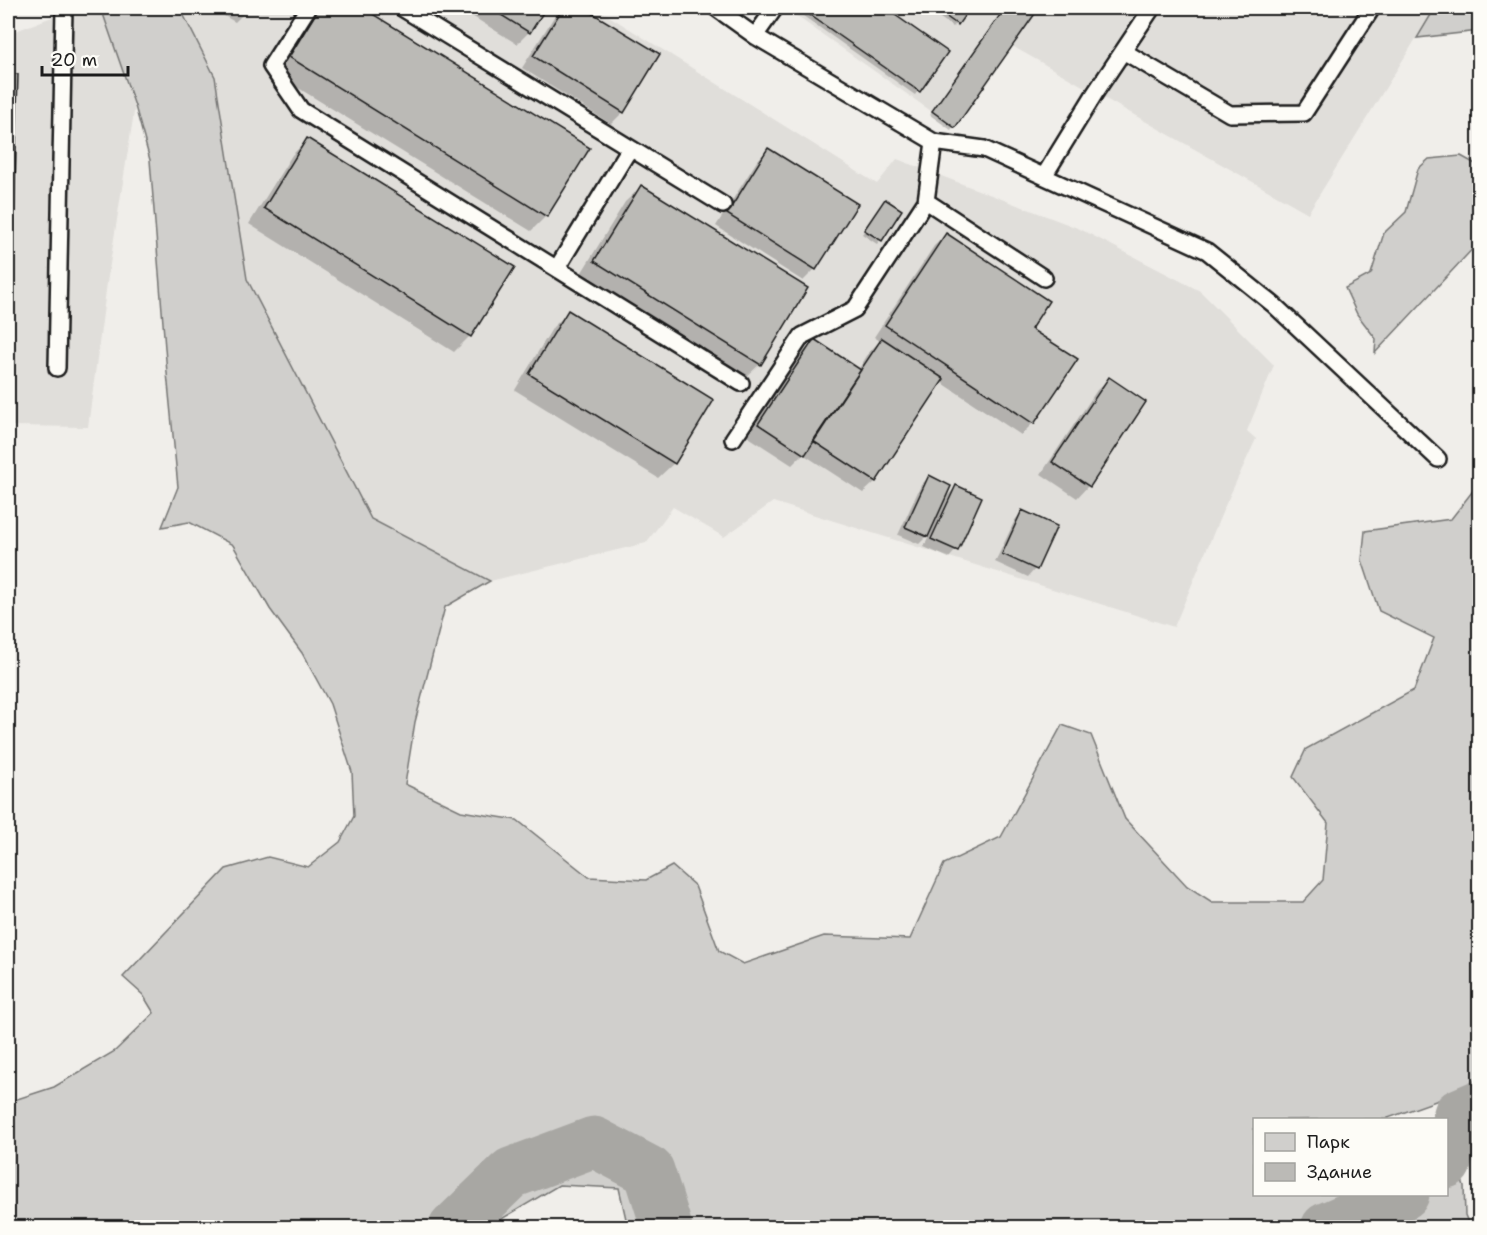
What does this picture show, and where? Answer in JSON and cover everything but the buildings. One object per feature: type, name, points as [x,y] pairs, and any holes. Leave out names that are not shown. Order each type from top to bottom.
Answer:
[{"type":"lane","points":[[57,368],[64,8]]},
{"type":"lane","points":[[308,8],[271,66],[301,110],[741,382]]},
{"type":"lane","points":[[402,8],[723,205]]},
{"type":"lane","points":[[716,8],[755,36],[934,142],[984,149],[1207,251],[1274,305],[1438,459]]},
{"type":"lane","points":[[755,36],[776,8]]},
{"type":"lane","points":[[1044,176],[1095,93],[1152,8]]},
{"type":"lane","points":[[1123,51],[1230,114],[1304,113],[1372,8]]},
{"type":"lane","points":[[734,439],[802,336],[855,309],[926,201],[934,142]]},
{"type":"lane","points":[[557,268],[630,148]]},
{"type":"lane","points":[[926,201],[1044,278]]},
{"type":"shaded area","points":[[72,8],[101,8],[135,106],[107,283],[88,427],[8,426],[8,34]]},
{"type":"shaded area","points":[[180,8],[596,8],[877,184],[897,159],[1080,229],[1200,291],[1274,365],[1247,431],[1256,439],[1174,627],[773,502],[724,537],[673,507],[646,543],[490,581],[371,519],[247,279],[215,77]]},
{"type":"shaded area","points":[[785,8],[1435,8],[1308,213],[1012,46],[955,128]]},
{"type":"green space","points":[[101,8],[180,8],[215,77],[247,279],[371,519],[490,581],[445,607],[415,722],[405,784],[461,811],[517,820],[589,877],[646,880],[672,866],[695,886],[719,951],[743,964],[824,936],[910,939],[944,864],[1001,837],[1062,725],[1091,735],[1125,819],[1187,886],[1212,902],[1303,902],[1323,880],[1328,823],[1293,777],[1306,749],[1414,690],[1434,638],[1379,611],[1362,560],[1365,531],[1451,519],[1479,483],[1479,1091],[1458,1093],[1388,1118],[1253,1118],[1253,1196],[1448,1196],[1448,1147],[1455,1158],[1464,1186],[1465,1215],[1470,1227],[628,1228],[619,1188],[559,1185],[488,1227],[8,1227],[8,1102],[54,1087],[115,1051],[154,1013],[143,995],[123,977],[226,869],[268,857],[308,867],[340,842],[354,816],[352,772],[330,704],[302,653],[270,609],[233,545],[189,522],[162,527],[178,487],[150,160],[135,106]]},
{"type":"green space","points":[[1435,8],[1479,8],[1479,31],[1417,38]]},
{"type":"green space","points":[[1461,156],[1479,166],[1479,242],[1375,353],[1376,339],[1357,314],[1345,288],[1371,274],[1384,233],[1406,212],[1418,169],[1429,159]]},
{"type":"waterway","points":[[1448,1155],[1459,1114],[1480,1105]]},
{"type":"waterway","points":[[454,1228],[511,1173],[594,1142],[649,1171],[667,1228]]},
{"type":"waterway","points":[[1326,1228],[1399,1196]]}]
